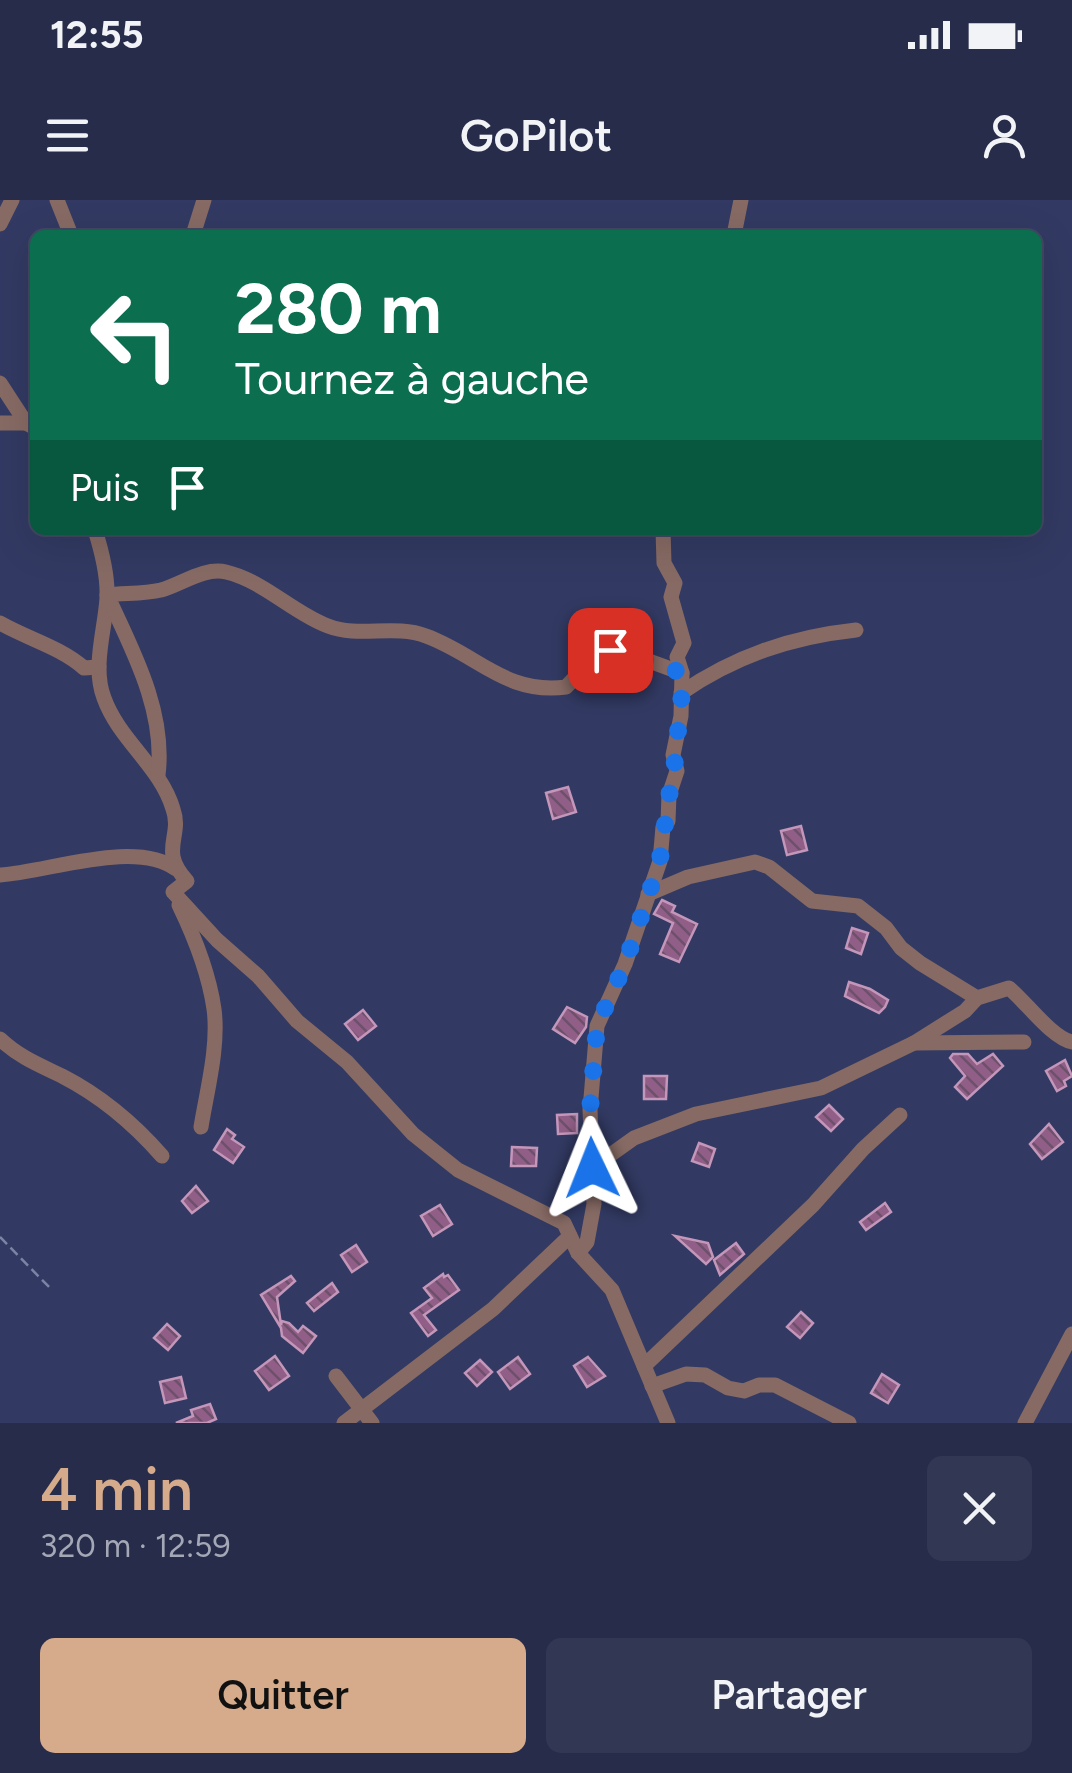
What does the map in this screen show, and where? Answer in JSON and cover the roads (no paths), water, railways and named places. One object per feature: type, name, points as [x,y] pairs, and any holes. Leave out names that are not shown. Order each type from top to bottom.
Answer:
[{"type":"street","points":[[0,224],[12,200]]},
{"type":"street","points":[[58,200],[69,230]]},
{"type":"street","points":[[70,200],[71,230]]},
{"type":"street","points":[[195,230],[204,200]]},
{"type":"street","points":[[735,230],[741,200]]},
{"type":"street","points":[[0,383],[30,426]]},
{"type":"street","points":[[0,423],[30,426]]},
{"type":"street","points":[[97,535],[108,595],[99,667],[103,697],[134,748],[158,776],[175,813],[171,850],[176,869]]},
{"type":"street","points":[[578,1253],[588,1242],[594,1204],[590,1110],[597,1026],[625,964],[660,861],[669,795],[677,771],[673,756],[682,673],[677,657],[684,643],[671,597],[675,583],[664,563],[663,535]]},
{"type":"street","points":[[108,595],[160,590],[210,572],[226,572],[280,597],[326,626],[423,635],[524,687],[566,687],[610,650],[682,673]]},
{"type":"street","points":[[108,595],[144,673],[161,748],[158,776]]},
{"type":"street","points":[[0,623],[34,642],[67,653],[84,668],[99,667]]},
{"type":"street","points":[[682,693],[710,673],[764,649],[856,630]]},
{"type":"street","points":[[0,875],[98,858],[161,858],[187,881],[173,892]]},
{"type":"street","points":[[648,894],[688,877],[756,862],[812,901],[858,906],[886,928],[900,948],[977,998]]},
{"type":"street","points":[[173,892],[192,931],[214,1010],[201,1126]]},
{"type":"street","points":[[173,892],[297,1020],[347,1062],[414,1134],[458,1170],[564,1224],[578,1253],[612,1290],[668,1423]]},
{"type":"street","points":[[592,1168],[634,1138],[729,1105],[822,1088],[914,1043],[964,1011],[977,998],[1009,988],[1059,1038],[1072,1042]]},
{"type":"street","points":[[0,1039],[34,1066],[103,1101],[142,1133],[162,1156]]},
{"type":"street","points":[[914,1043],[1024,1042]]},
{"type":"street","points":[[644,1366],[813,1205],[900,1115]]},
{"type":"street","points":[[344,1423],[367,1416],[570,1236]]},
{"type":"street","points":[[1025,1423],[1072,1334]]},
{"type":"street","points":[[652,1386],[686,1374],[705,1375],[728,1388],[744,1391],[759,1385],[776,1385],[849,1423]]},
{"type":"street","points":[[336,1376],[367,1416]]}]
